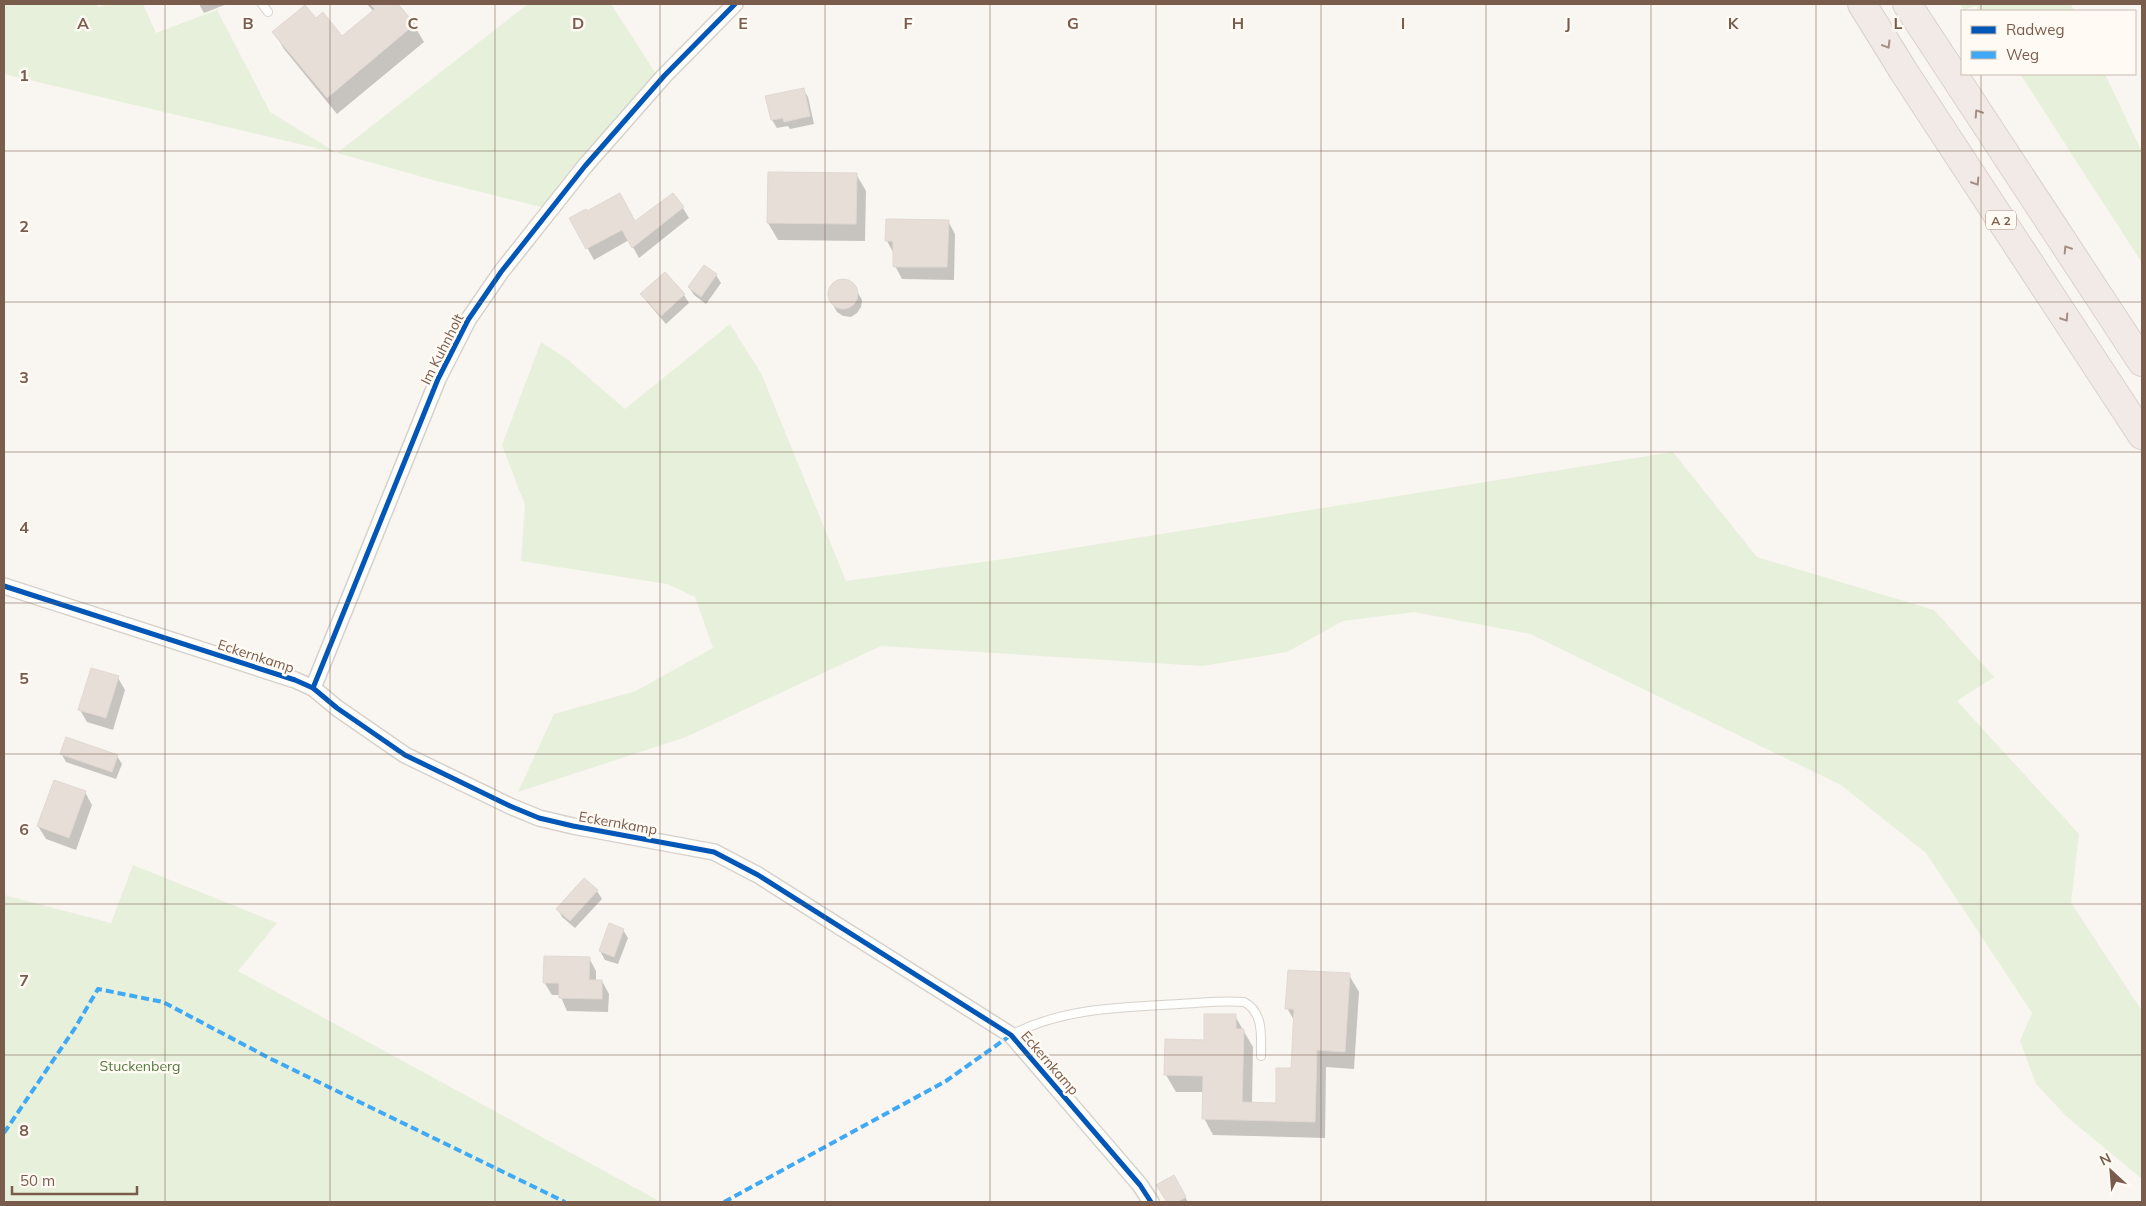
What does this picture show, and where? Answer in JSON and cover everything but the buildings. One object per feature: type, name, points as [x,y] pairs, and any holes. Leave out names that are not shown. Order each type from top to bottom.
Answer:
[{"type":"highway","name":"A 2","points":[[1862,4],[1904,72],[2142,435]]},
{"type":"highway","points":[[1907,4],[2142,362]]},
{"type":"street","name":"Im Kuhnholt","points":[[313,688],[438,379],[468,320],[501,272],[585,166],[664,76],[735,4]]},
{"type":"street","name":"Eckernkamp","points":[[4,586],[295,680],[313,688],[336,708],[404,754],[524,812],[573,826],[714,852],[758,875],[1012,1035],[1140,1185],[1151,1202]]},
{"type":"lane","points":[[262,4],[268,12]]},
{"type":"lane","points":[[1012,1035],[1039,1023],[1088,1012],[1137,1006],[1236,1001],[1249,1004],[1257,1014],[1261,1028],[1260,1056]]},
{"type":"green space","points":[[4,4],[96,4],[98,7],[111,4],[143,4],[156,33],[217,10],[270,112],[337,153],[4,74]]},
{"type":"green space","points":[[528,4],[611,4],[656,74],[541,207],[337,153]]},
{"type":"green space","points":[[1960,4],[2071,4],[2074,10],[1979,10],[1976,6],[1964,10]]},
{"type":"green space","points":[[2021,75],[2105,75],[2142,152],[2142,263]]},
{"type":"green space","points":[[730,324],[761,373],[846,581],[1011,558],[1673,452],[1757,557],[1934,610],[1994,677],[1957,701],[2079,834],[2071,903],[2142,1011],[2142,1179],[2067,1117],[2036,1084],[2020,1041],[2032,1013],[1926,853],[1841,785],[1530,634],[1414,612],[1343,621],[1287,652],[1202,666],[881,646],[686,737],[518,792],[554,714],[636,691],[713,648],[695,597],[667,584],[521,561],[525,505],[502,445],[541,342],[567,359],[625,409]]},
{"type":"green space","name":"Stuckenberg","points":[[133,865],[277,923],[238,971],[661,1202],[4,1202],[4,895],[111,923]]},
{"type":"marked path","points":[[4,1133],[75,1028],[98,989],[163,1002],[271,1059],[565,1202]]},
{"type":"marked path","points":[[724,1202],[946,1081],[1011,1035]]},
{"type":"cycle path","points":[[313,688],[438,379],[468,320],[501,272],[585,166],[664,76],[735,4]]},
{"type":"cycle path","points":[[4,586],[295,680],[313,688],[337,708],[405,755],[539,818],[714,852],[758,875],[1011,1035],[1140,1185],[1151,1202]]}]
